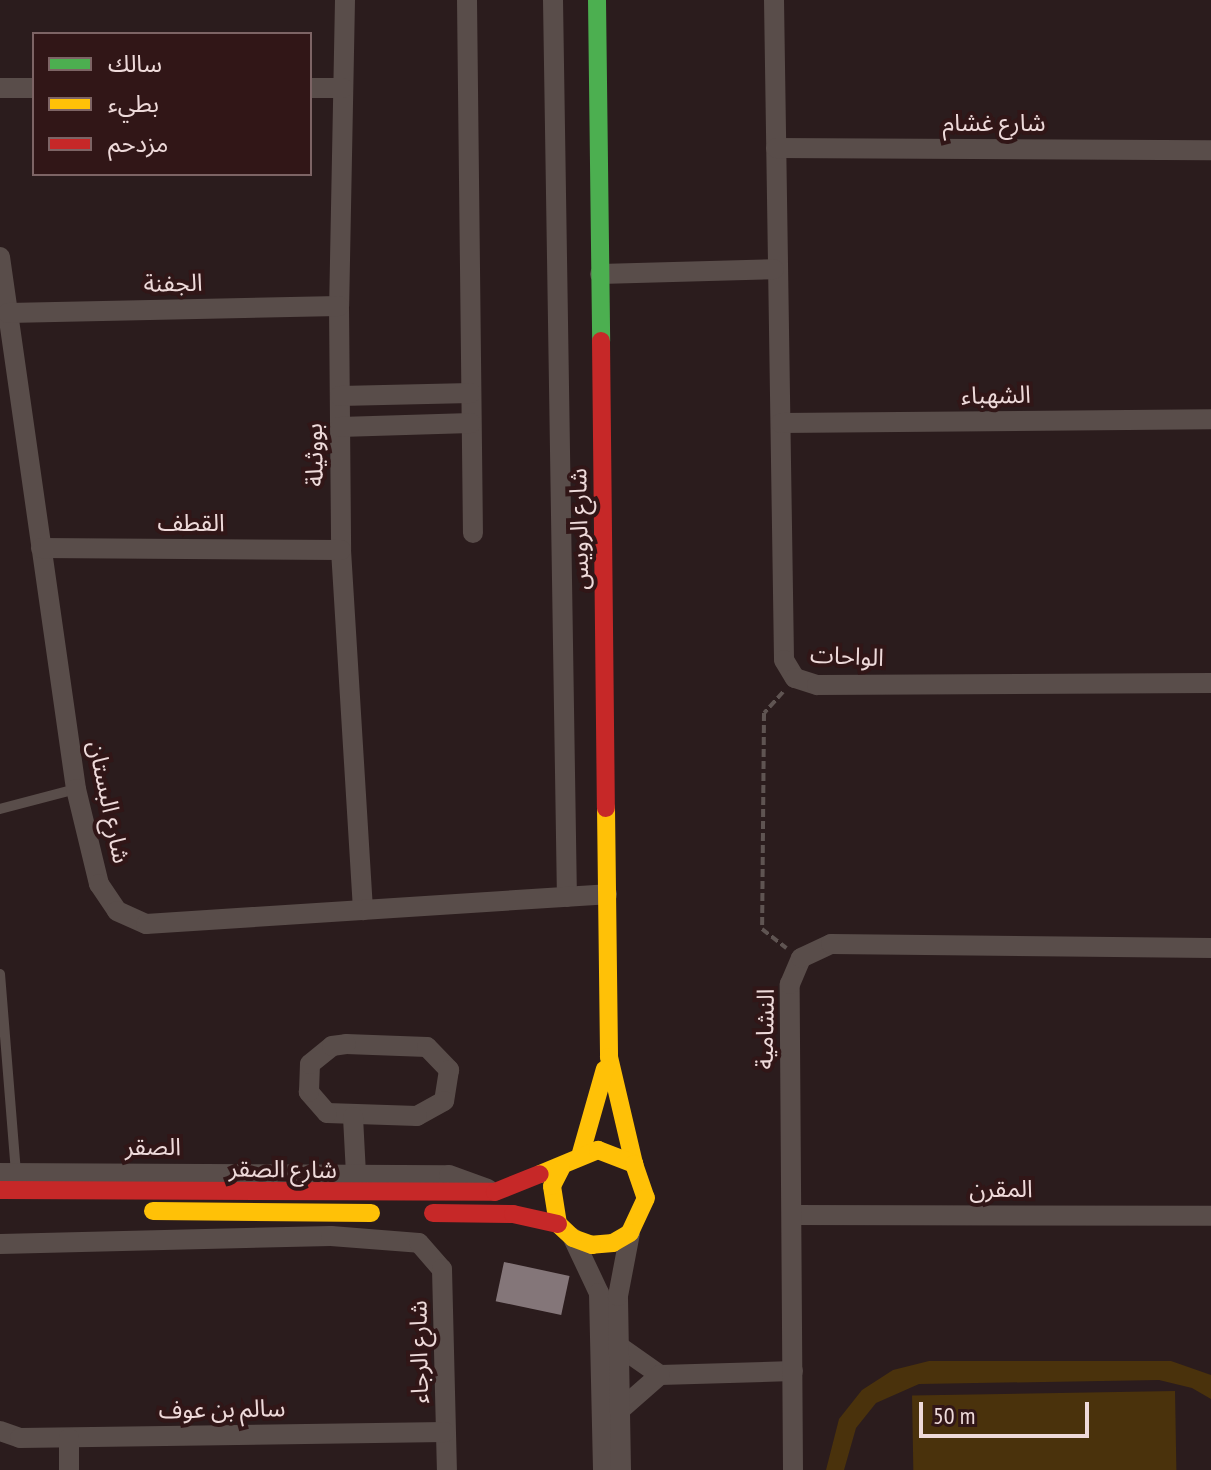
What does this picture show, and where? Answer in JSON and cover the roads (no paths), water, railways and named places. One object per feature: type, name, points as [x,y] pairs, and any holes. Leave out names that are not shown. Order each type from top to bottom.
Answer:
[{"type":"street","name":"بووثيلة","points":[[345,0],[339,306],[341,550],[363,910]]},
{"type":"street","points":[[467,0],[473,533]]},
{"type":"street","points":[[553,0],[567,897]]},
{"type":"street","name":"شارع الرويس","points":[[597,0],[609,1057],[619,1118],[634,1164]]},
{"type":"street","name":"الواحات","points":[[774,0],[774,269],[781,423],[784,660],[795,678],[817,685],[1211,683]]},
{"type":"street","points":[[0,88],[32,88]]},
{"type":"street","points":[[312,88],[343,88]]},
{"type":"street","name":"شارع غشام","points":[[776,148],[1211,150]]},
{"type":"street","name":"شارع البستان","points":[[0,257],[76,789],[99,884],[117,911],[146,924],[607,894]]},
{"type":"street","points":[[600,274],[774,269]]},
{"type":"street","name":"الجفنة","points":[[8,313],[339,306]]},
{"type":"street","points":[[340,396],[471,393]]},
{"type":"street","name":"الشهباء","points":[[781,423],[1211,419]]},
{"type":"street","points":[[340,427],[471,423]]},
{"type":"street","name":"القطف","points":[[41,548],[341,550]]},
{"type":"street","name":"النشامية","points":[[793,1470],[790,984],[801,958],[831,944],[1211,948]]},
{"type":"street","points":[[332,1046],[427,1047],[449,1070],[450,1086],[432,1112],[353,1117],[327,1113],[309,1092],[310,1064],[332,1046]]},
{"type":"street","name":"شارع الرويس","points":[[581,1153],[609,1057]]},
{"type":"street","points":[[353,1117],[356,1174]]},
{"type":"street","points":[[603,1470],[599,1293],[565,1231],[552,1186],[561,1168],[581,1153],[598,1150],[634,1164],[646,1198],[630,1233],[619,1285],[621,1470]]},
{"type":"street","name":"شارع الصقر","points":[[0,1208],[46,1200],[495,1192],[561,1168]]},
{"type":"street","name":"الصقر","points":[[8,1173],[449,1175],[495,1192]]},
{"type":"street","name":"شارع الصقر","points":[[0,1190],[46,1200],[399,1213],[493,1213],[565,1231]]},
{"type":"street","name":"المقرن","points":[[792,1215],[1211,1216]]},
{"type":"street","points":[[565,1231],[592,1245],[613,1243],[630,1233]]},
{"type":"street","name":"شارع الرجاء","points":[[0,1244],[331,1236],[419,1243],[442,1269],[447,1470]]},
{"type":"street","points":[[620,1347],[660,1375],[793,1371]]},
{"type":"street","points":[[620,1410],[660,1375]]},
{"type":"street","name":"سالم بن عوف","points":[[0,1431],[20,1438],[445,1432]]},
{"type":"street","points":[[59,1438],[69,1470]]},
{"type":"lane","points":[[0,809],[76,789]]},
{"type":"lane","points":[[0,974],[8,1173]]}]
